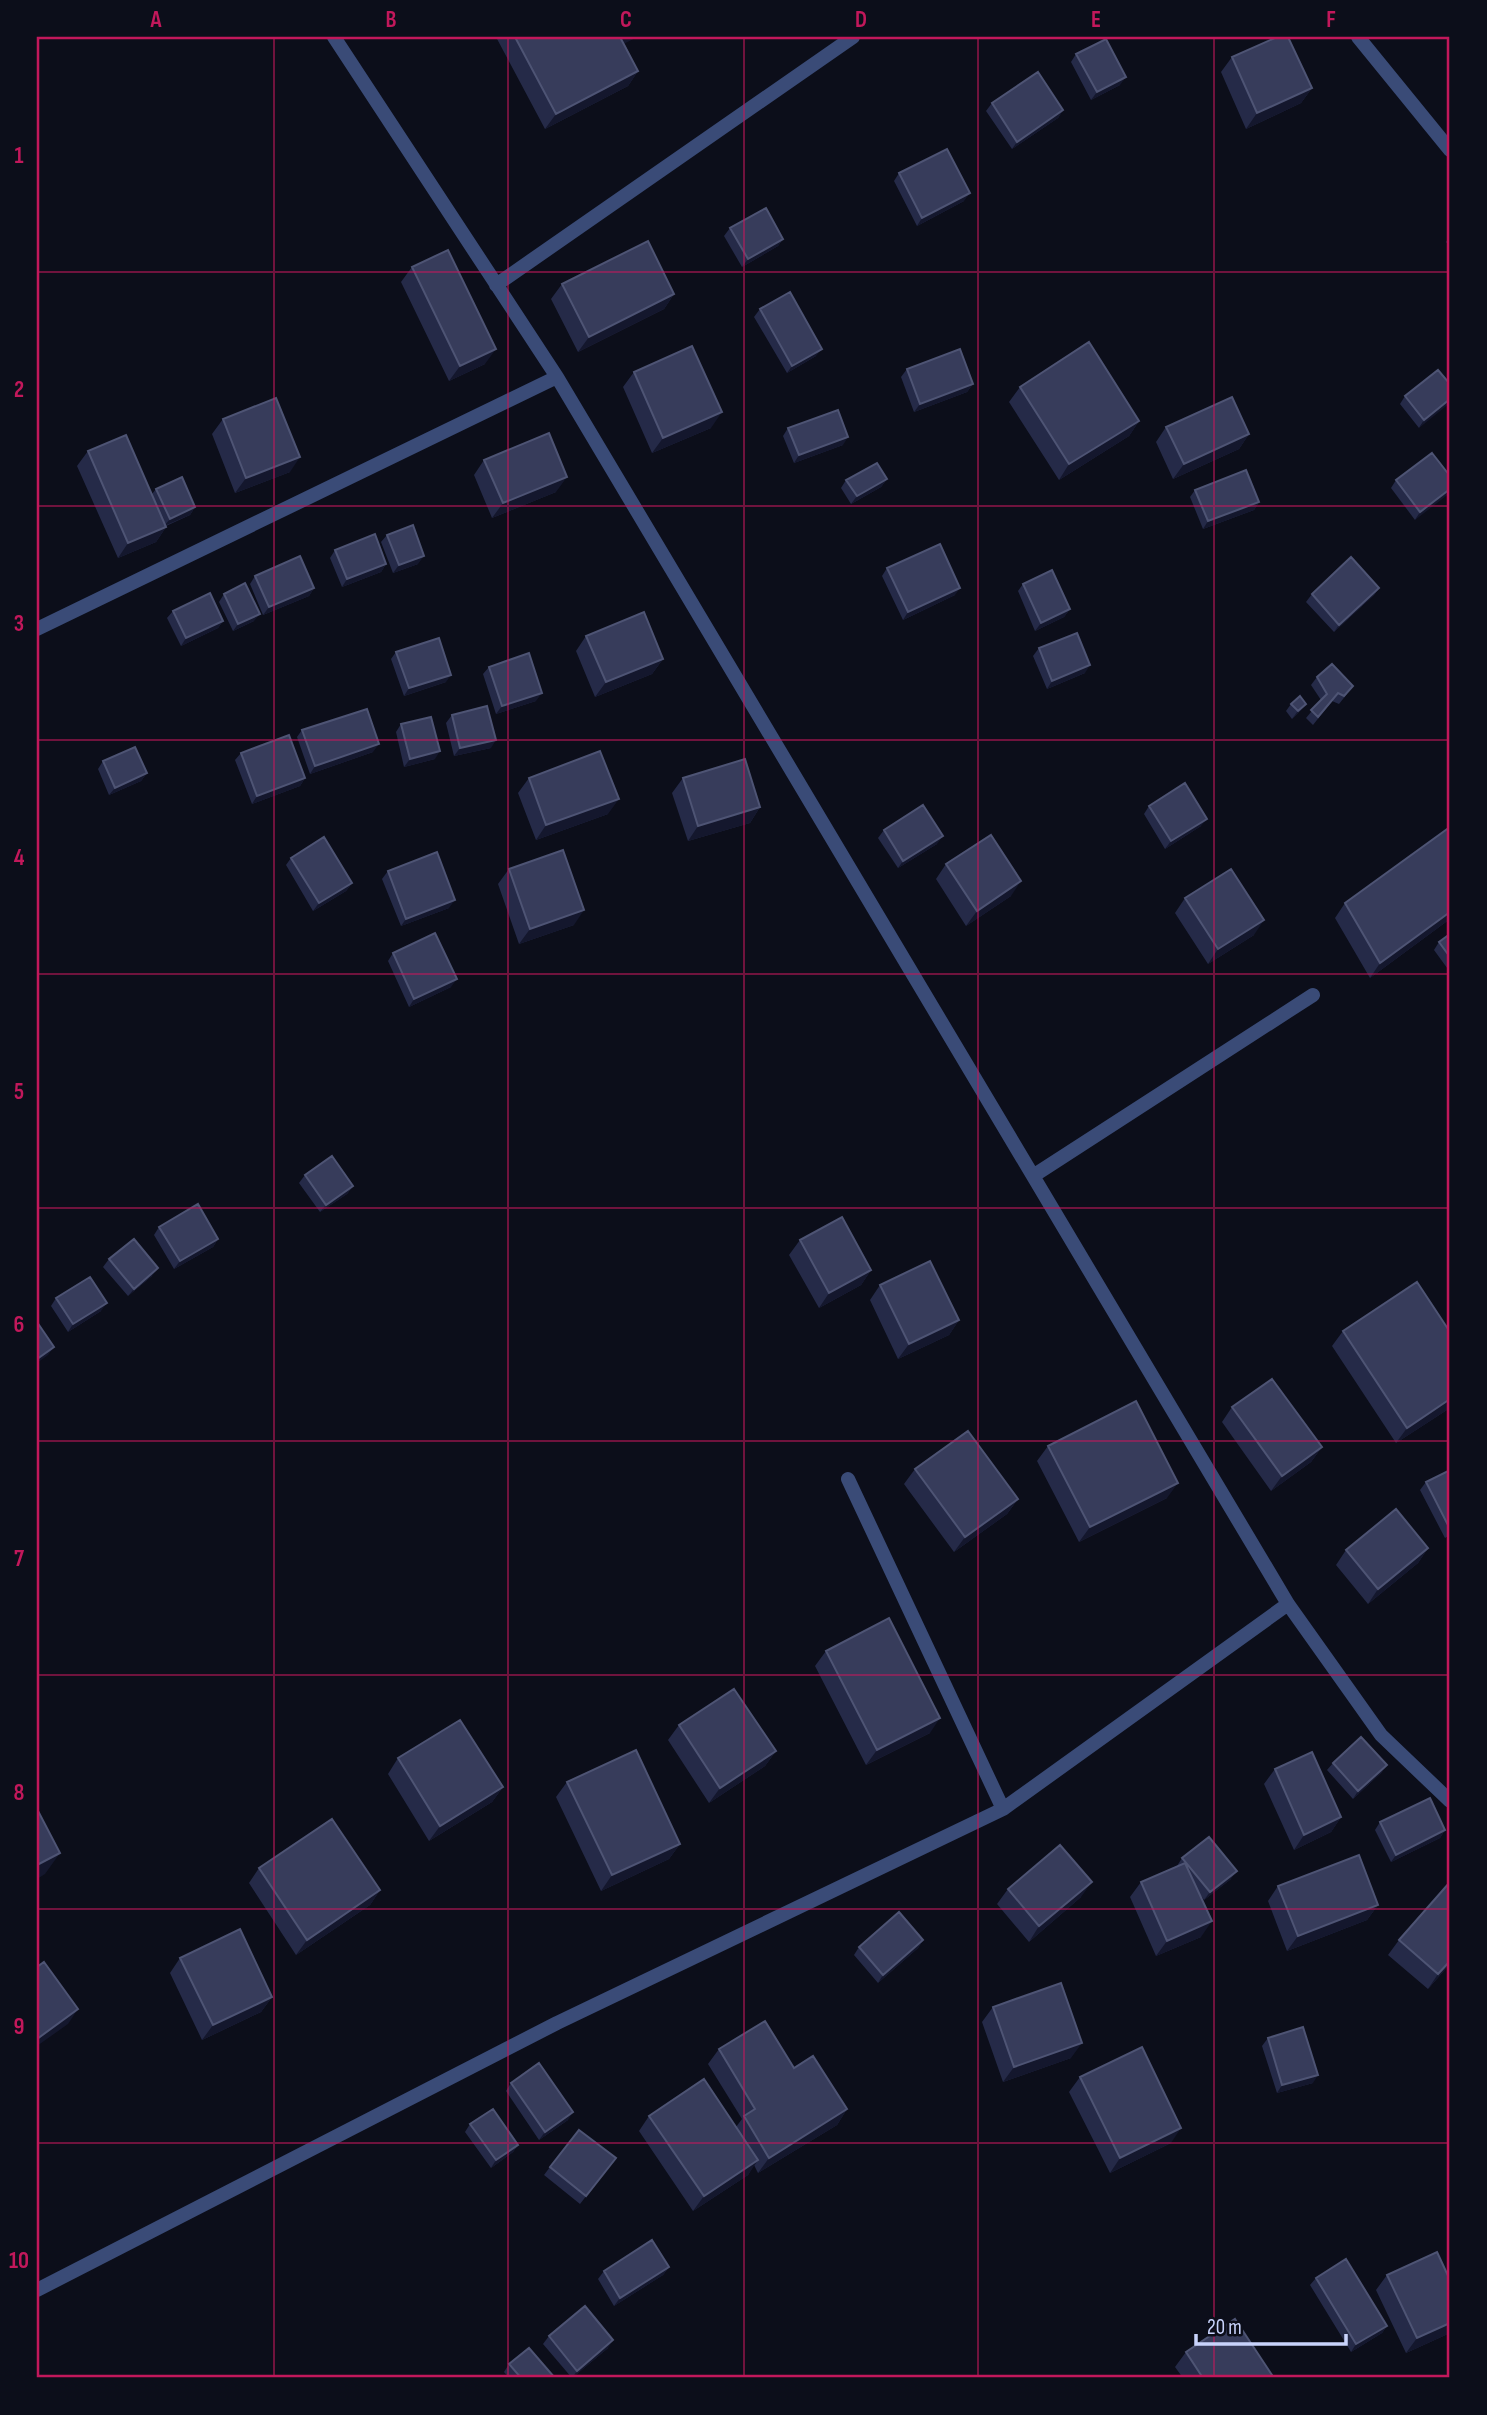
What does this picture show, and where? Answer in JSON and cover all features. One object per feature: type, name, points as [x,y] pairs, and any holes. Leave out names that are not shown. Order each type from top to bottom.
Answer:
[{"type":"street","points":[[334,37],[557,377],[1288,1604],[1381,1735],[1450,1801]]},
{"type":"street","points":[[1358,37],[1450,150]]},
{"type":"street","points":[[496,285],[843,39]]},
{"type":"street","points":[[37,629],[557,377]]},
{"type":"street","points":[[1033,1176],[1313,995]]},
{"type":"street","points":[[848,1479],[1003,1809]]},
{"type":"street","points":[[37,2290],[557,2023],[1003,1809],[1288,1604]]},
{"type":"building","points":[[515,37],[620,37],[638,71],[556,114]]},
{"type":"building","points":[[1277,37],[1288,37],[1312,88],[1257,113],[1232,57]]},
{"type":"building","points":[[1106,39],[1126,77],[1097,92],[1076,54]]},
{"type":"building","points":[[1038,72],[1063,110],[1017,142],[992,103]]},
{"type":"building","points":[[947,149],[970,193],[922,218],[899,173]]},
{"type":"building","points":[[766,208],[783,239],[748,259],[730,228]]},
{"type":"building","points":[[648,241],[674,294],[589,337],[562,284]]},
{"type":"building","points":[[448,250],[496,349],[460,366],[412,267]]},
{"type":"building","points":[[790,292],[822,349],[792,366],[760,309]]},
{"type":"building","points":[[1089,342],[1139,421],[1069,464],[1020,387]]},
{"type":"building","points":[[692,346],[722,412],[663,438],[634,372]]},
{"type":"building","points":[[960,349],[973,384],[920,404],[907,369]]},
{"type":"building","points":[[1438,370],[1450,384],[1450,399],[1424,420],[1405,396]]},
{"type":"building","points":[[1232,397],[1249,434],[1184,464],[1166,427]]},
{"type":"building","points":[[276,398],[300,457],[246,478],[223,419]]},
{"type":"building","points":[[838,410],[848,437],[799,455],[788,428]]},
{"type":"building","points":[[549,433],[567,477],[503,503],[484,460]]},
{"type":"building","points":[[126,435],[166,527],[128,543],[88,451]]},
{"type":"building","points":[[1432,453],[1450,476],[1450,489],[1420,512],[1396,480]]},
{"type":"building","points":[[877,463],[887,479],[857,496],[846,480]]},
{"type":"building","points":[[1246,470],[1259,502],[1208,521],[1195,490]]},
{"type":"building","points":[[182,477],[195,507],[170,519],[156,489]]},
{"type":"building","points":[[413,525],[424,556],[399,565],[387,535]]},
{"type":"building","points":[[375,534],[386,564],[347,579],[335,550]]},
{"type":"building","points":[[940,544],[960,588],[908,612],[887,568]]},
{"type":"building","points":[[300,556],[314,588],[269,607],[255,576]]},
{"type":"building","points":[[1351,557],[1379,588],[1339,625],[1312,594]]},
{"type":"building","points":[[1052,570],[1070,609],[1041,623],[1023,584]]},
{"type":"building","points":[[245,583],[260,614],[238,624],[224,594]]},
{"type":"building","points":[[210,593],[223,621],[186,638],[173,611]]},
{"type":"building","points":[[644,612],[663,659],[606,682],[586,636]]},
{"type":"building","points":[[1077,633],[1090,665],[1052,681],[1039,648]]},
{"type":"building","points":[[439,638],[451,675],[409,688],[396,652]]},
{"type":"building","points":[[529,653],[542,693],[502,706],[489,667]]},
{"type":"building","points":[[1332,664],[1353,686],[1344,696],[1338,693],[1318,717],[1311,710],[1327,694],[1317,677]]},
{"type":"building","points":[[1300,696],[1306,704],[1298,711],[1291,704]]},
{"type":"building","points":[[487,706],[496,740],[460,748],[452,715]]},
{"type":"building","points":[[367,709],[379,744],[315,766],[302,730]]},
{"type":"building","points":[[431,717],[440,751],[410,759],[401,724]]},
{"type":"building","points":[[289,735],[305,778],[257,796],[241,753]]},
{"type":"building","points":[[135,747],[147,773],[115,788],[103,761]]},
{"type":"building","points":[[600,751],[619,799],[546,825],[529,778]]},
{"type":"building","points":[[745,759],[760,807],[698,826],[683,778]]},
{"type":"building","points":[[1185,783],[1207,819],[1171,841],[1149,806]]},
{"type":"building","points":[[923,805],[943,836],[903,861],[884,830]]},
{"type":"building","points":[[1450,827],[1450,912],[1380,963],[1345,903]]},
{"type":"building","points":[[991,835],[1021,881],[977,911],[946,864]]},
{"type":"building","points":[[324,837],[352,883],[319,903],[291,858]]},
{"type":"building","points":[[563,850],[584,910],[530,929],[509,869]]},
{"type":"building","points":[[437,852],[455,900],[406,919],[388,871]]},
{"type":"building","points":[[1231,869],[1264,920],[1218,949],[1185,898]]},
{"type":"building","points":[[435,933],[457,979],[414,999],[393,953]]},
{"type":"building","points":[[1450,934],[1450,957],[1439,942]]},
{"type":"building","points":[[332,1156],[353,1186],[326,1205],[305,1175]]},
{"type":"building","points":[[198,1204],[218,1239],[180,1261],[159,1227]]},
{"type":"building","points":[[842,1217],[871,1270],[829,1293],[800,1240]]},
{"type":"building","points":[[134,1239],[158,1268],[134,1289],[109,1259]]},
{"type":"building","points":[[930,1261],[959,1320],[909,1344],[880,1285]]},
{"type":"building","points":[[90,1277],[107,1303],[73,1324],[56,1298]]},
{"type":"building","points":[[1417,1282],[1450,1332],[1450,1399],[1407,1428],[1343,1331]]},
{"type":"building","points":[[37,1322],[54,1347],[37,1359]]},
{"type":"building","points":[[1272,1379],[1322,1447],[1282,1476],[1232,1407]]},
{"type":"building","points":[[1136,1401],[1178,1483],[1090,1527],[1048,1446]]},
{"type":"building","points":[[968,1431],[1018,1499],[965,1537],[915,1469]]},
{"type":"building","points":[[1450,1470],[1450,1529],[1426,1482]]},
{"type":"building","points":[[1396,1509],[1428,1548],[1378,1589],[1346,1550]]},
{"type":"building","points":[[889,1618],[940,1718],[877,1750],[826,1651]]},
{"type":"building","points":[[734,1689],[776,1751],[720,1788],[679,1725]]},
{"type":"building","points":[[460,1720],[503,1787],[440,1826],[398,1758]]},
{"type":"building","points":[[1361,1737],[1387,1765],[1358,1791],[1333,1763]]},
{"type":"building","points":[[636,1750],[680,1844],[612,1875],[567,1782]]},
{"type":"building","points":[[1312,1752],[1341,1817],[1304,1835],[1275,1769]]},
{"type":"building","points":[[1430,1798],[1445,1830],[1396,1855],[1380,1822]]},
{"type":"building","points":[[37,1809],[60,1853],[37,1865]]},
{"type":"building","points":[[332,1819],[380,1890],[307,1940],[259,1868]]},
{"type":"building","points":[[1209,1837],[1237,1871],[1210,1892],[1182,1858]]},
{"type":"building","points":[[1060,1845],[1092,1882],[1039,1926],[1008,1889]]},
{"type":"building","points":[[1359,1855],[1378,1905],[1298,1936],[1278,1886]]},
{"type":"building","points":[[1185,1863],[1212,1921],[1167,1941],[1141,1882]]},
{"type":"building","points":[[1450,1882],[1450,1961],[1438,1974],[1399,1940]]},
{"type":"building","points":[[899,1912],[923,1940],[883,1975],[859,1947]]},
{"type":"building","points":[[240,1929],[272,1997],[213,2025],[180,1958]]},
{"type":"building","points":[[44,1962],[78,2009],[37,2039],[37,1967]]},
{"type":"building","points":[[1061,1983],[1082,2043],[1014,2067],[993,2007]]},
{"type":"building","points":[[765,2021],[794,2068],[813,2056],[847,2109],[769,2158],[744,2116],[755,2109],[719,2049]]},
{"type":"building","points":[[1303,2027],[1318,2075],[1282,2085],[1268,2038]]},
{"type":"building","points":[[1142,2047],[1181,2128],[1120,2158],[1080,2077]]},
{"type":"building","points":[[539,2063],[573,2112],[545,2132],[511,2083]]},
{"type":"building","points":[[704,2079],[758,2160],[704,2196],[649,2116]]},
{"type":"building","points":[[493,2109],[518,2145],[496,2160],[470,2124]]},
{"type":"building","points":[[579,2130],[616,2158],[586,2196],[550,2167]]},
{"type":"building","points":[[652,2240],[669,2267],[620,2298],[604,2271]]},
{"type":"building","points":[[1437,2252],[1450,2280],[1450,2323],[1417,2338],[1387,2275]]},
{"type":"building","points":[[1346,2259],[1387,2326],[1356,2344],[1316,2278]]},
{"type":"building","points":[[585,2306],[613,2340],[577,2371],[549,2336]]},
{"type":"building","points":[[1235,2319],[1274,2378],[1203,2378],[1186,2352]]},
{"type":"building","points":[[529,2348],[555,2378],[521,2378],[509,2364]]}]
